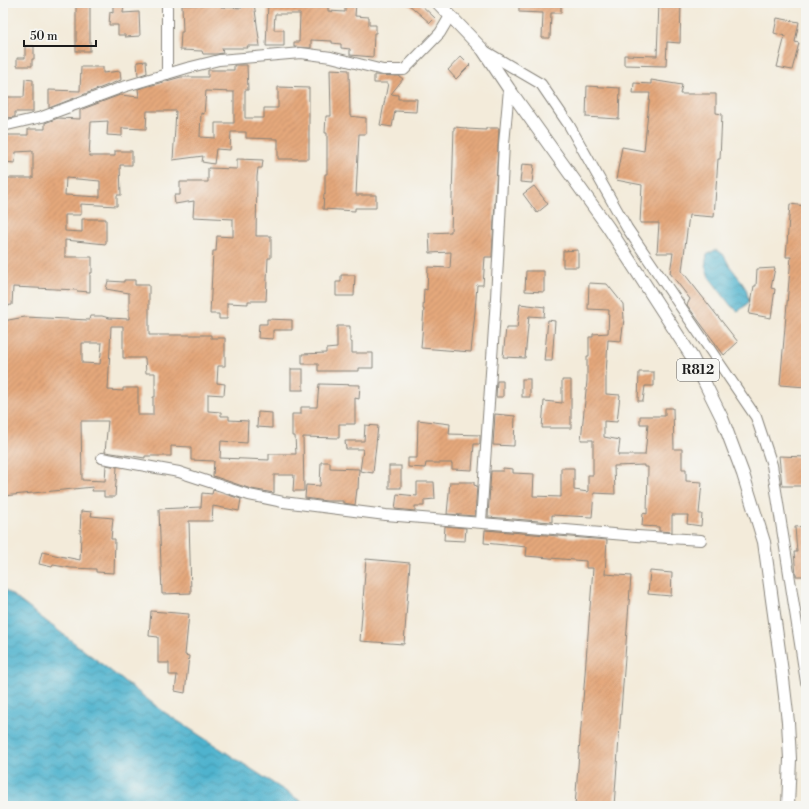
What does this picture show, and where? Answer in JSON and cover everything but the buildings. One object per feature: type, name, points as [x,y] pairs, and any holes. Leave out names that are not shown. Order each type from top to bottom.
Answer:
[{"type":"main road","name":"R812","points":[[438,3],[483,50],[509,89],[608,227],[692,357],[722,418],[743,474],[764,542],[788,722],[790,759],[788,806]]},
{"type":"street","points":[[167,3],[167,74]]},
{"type":"street","points":[[3,126],[42,117],[123,87],[219,60],[301,53],[331,57],[384,70],[404,70],[440,33],[450,16]]},
{"type":"street","points":[[483,50],[541,84],[569,125],[627,228],[756,417],[772,465],[806,682]]},
{"type":"street","points":[[481,522],[496,298],[504,144],[509,89]]},
{"type":"street","points":[[102,458],[179,472],[249,495],[283,502],[386,515],[701,540]]},
{"type":"water","points":[[715,250],[723,254],[746,289],[749,301],[738,311],[731,306],[709,277],[705,266],[707,255]]},
{"type":"water","points":[[3,588],[164,712],[308,806],[3,806]]}]
